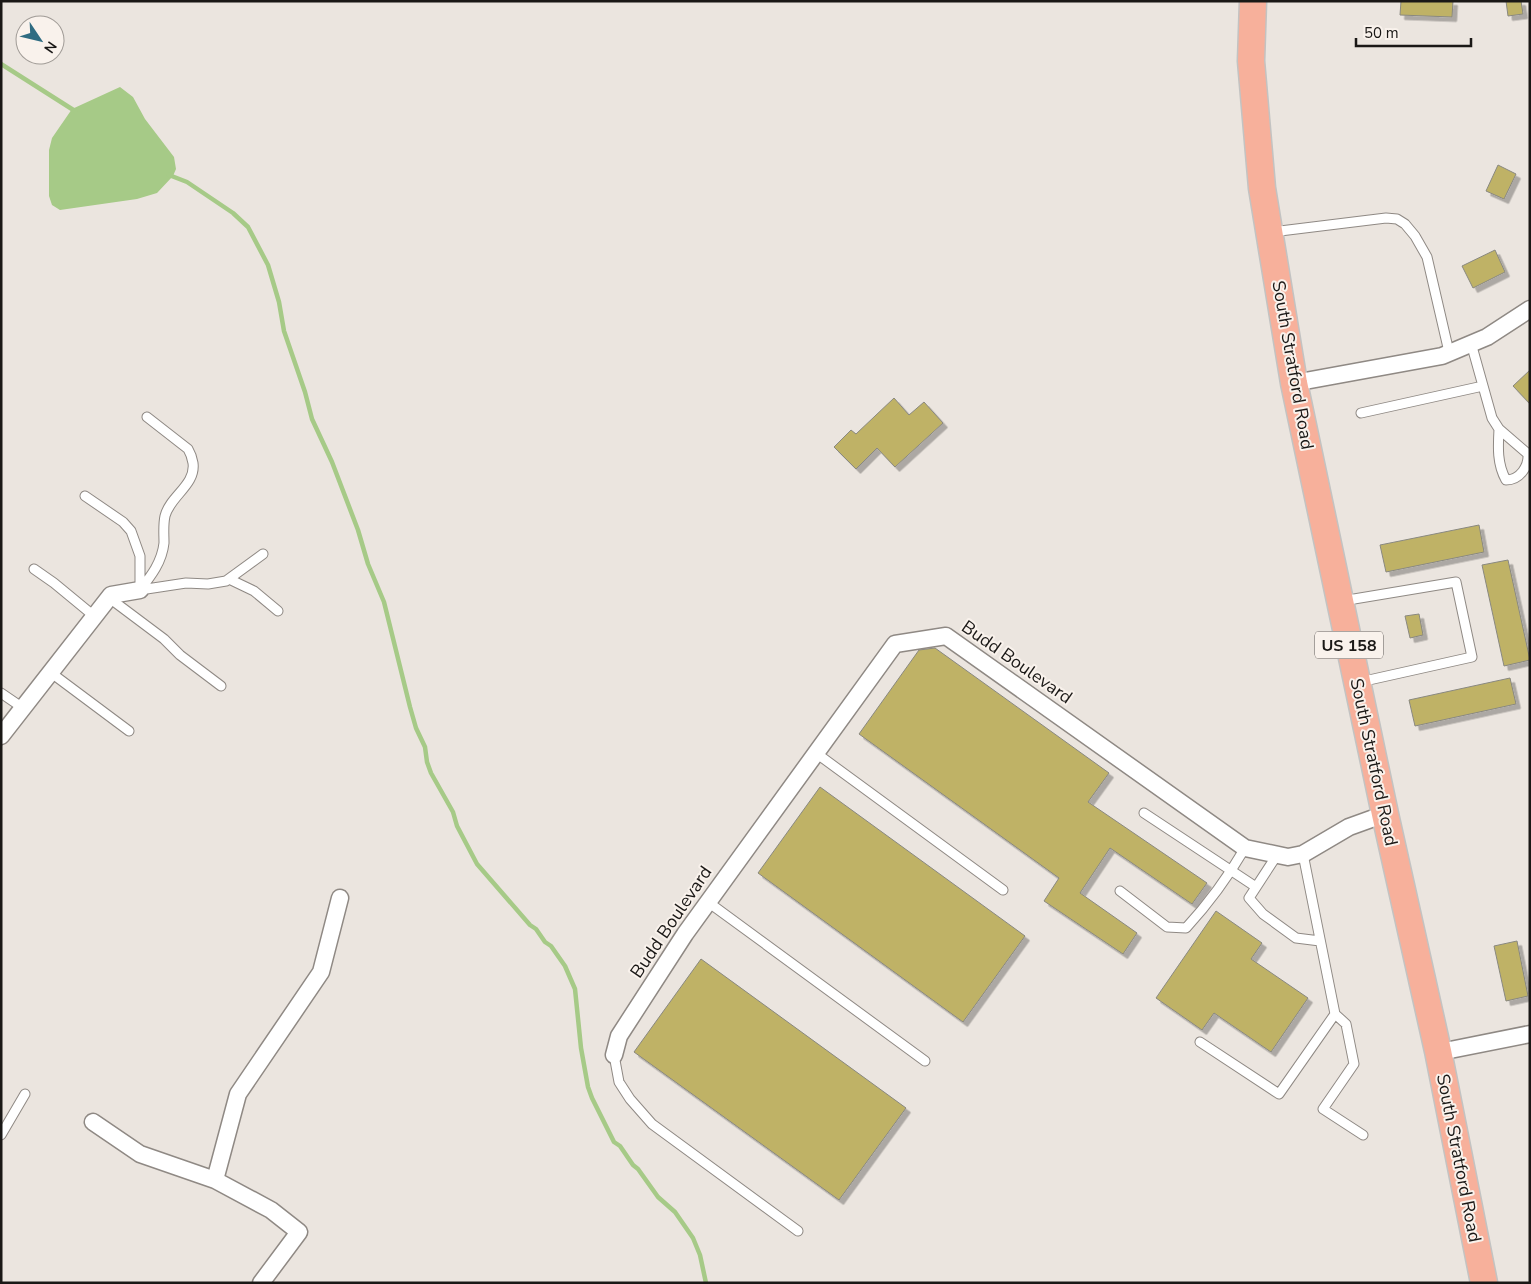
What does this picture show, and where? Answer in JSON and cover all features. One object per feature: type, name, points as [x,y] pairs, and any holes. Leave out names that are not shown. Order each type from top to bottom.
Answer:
[{"type":"main road","name":"South Stratford Road","points":[[1253,1],[1252,61],[1262,188],[1294,383],[1384,814],[1438,1051],[1484,1283]]},
{"type":"street","points":[[1294,383],[1442,356],[1487,336],[1530,308]]},
{"type":"street","points":[[1,736],[111,594],[140,590]]},
{"type":"street","name":"Budd Boulevard","points":[[614,1055],[619,1036],[685,934],[895,644],[946,636],[1245,848],[1288,857],[1303,854],[1349,827],[1384,814]]},
{"type":"street","points":[[215,1180],[238,1094],[321,972],[340,898]]},
{"type":"street","points":[[1438,1051],[1530,1034]]},
{"type":"street","points":[[93,1122],[140,1154],[215,1180],[271,1210],[299,1232],[261,1283]]},
{"type":"lane","points":[[1269,232],[1386,218],[1397,219],[1405,224],[1428,257],[1449,352]]},
{"type":"lane","points":[[1471,343],[1492,418],[1500,429],[1528,454],[1528,461],[1520,474],[1513,480],[1506,480],[1502,472],[1497,449],[1500,429]]},
{"type":"lane","points":[[1361,412],[1483,386]]},
{"type":"lane","points":[[140,590],[155,571],[162,556],[166,515],[170,506],[189,482],[194,469],[188,449],[148,418]]},
{"type":"lane","points":[[85,496],[123,522],[131,531],[140,556],[140,590]]},
{"type":"lane","points":[[140,590],[186,583],[219,584],[229,579],[263,554]]},
{"type":"lane","points":[[34,570],[54,583],[94,616]]},
{"type":"lane","points":[[229,579],[254,591],[278,611]]},
{"type":"lane","points":[[1340,601],[1456,582],[1472,657],[1357,682]]},
{"type":"lane","points":[[108,598],[164,639],[180,655],[221,686]]},
{"type":"lane","points":[[50,672],[129,731]]},
{"type":"lane","points":[[1,693],[23,708]]},
{"type":"lane","points":[[816,753],[1003,890]]},
{"type":"lane","points":[[1144,813],[1256,887]]},
{"type":"lane","points":[[1120,891],[1167,927],[1186,928],[1205,907],[1232,871],[1245,848]]},
{"type":"lane","points":[[1303,854],[1335,1014],[1346,1024],[1354,1064],[1323,1109],[1363,1135]]},
{"type":"lane","points":[[1277,855],[1249,898],[1263,914],[1296,938],[1320,941]]},
{"type":"lane","points":[[708,902],[925,1061]]},
{"type":"lane","points":[[1200,1042],[1279,1094],[1335,1014]]},
{"type":"lane","points":[[614,1055],[619,1082],[630,1099],[652,1124],[798,1231]]},
{"type":"lane","points":[[1,1135],[25,1094]]},
{"type":"shaded area","points":[[120,87],[133,97],[145,119],[174,157],[176,169],[173,176],[157,193],[137,199],[60,210],[52,205],[49,196],[49,150],[52,138],[72,109]]},
{"type":"building","points":[[1401,1],[1453,1],[1452,17],[1400,15]]},
{"type":"building","points":[[1506,1],[1521,1],[1523,14],[1508,16]]},
{"type":"building","points":[[1498,165],[1516,174],[1504,199],[1486,191]]},
{"type":"building","points":[[1495,250],[1505,272],[1473,288],[1462,266]]},
{"type":"building","points":[[1530,370],[1530,404],[1513,386]]},
{"type":"building","points":[[894,398],[909,415],[924,402],[943,423],[895,467],[877,448],[856,469],[834,447],[851,430],[856,434]]},
{"type":"building","points":[[1479,525],[1484,552],[1386,572],[1380,545]]},
{"type":"building","points":[[1508,560],[1530,660],[1504,666],[1482,565]]},
{"type":"building","points":[[1419,614],[1423,635],[1410,638],[1405,616]]},
{"type":"building","points":[[935,648],[1109,773],[1088,802],[1207,883],[1192,904],[1110,848],[1080,893],[1137,933],[1123,954],[1044,901],[1059,878],[859,734],[919,650]]},
{"type":"building","points":[[1510,678],[1516,704],[1415,726],[1409,700]]},
{"type":"building","points":[[820,787],[1025,936],[963,1022],[758,873]]},
{"type":"building","points":[[1216,911],[1262,943],[1251,959],[1308,998],[1271,1052],[1214,1013],[1202,1030],[1156,998]]},
{"type":"building","points":[[1517,941],[1528,996],[1506,1001],[1494,946]]},
{"type":"building","points":[[701,959],[906,1108],[839,1200],[634,1052]]},
{"type":"waterway","points":[[1,64],[75,111]]},
{"type":"waterway","points":[[169,175],[187,182],[233,213],[248,227],[268,265],[279,302],[284,331],[305,392],[312,419],[332,462],[358,530],[368,564],[384,602],[410,707],[416,728],[425,747],[431,773],[453,812],[457,826],[477,864],[530,925],[536,929],[545,942],[551,946],[565,966],[575,989],[581,1048],[588,1087],[592,1098],[614,1142],[620,1146],[658,1197],[675,1212],[693,1238],[700,1255],[706,1283]]}]
